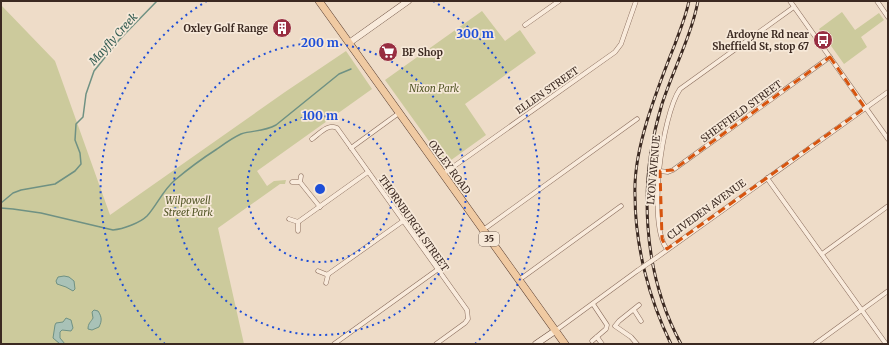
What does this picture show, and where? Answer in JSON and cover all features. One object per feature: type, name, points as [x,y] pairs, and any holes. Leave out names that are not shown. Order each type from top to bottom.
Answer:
[{"type":"main road","name":"OXLEY ROAD","points":[[319,1],[565,344]]},
{"type":"street","points":[[349,43],[408,1]]},
{"type":"street","points":[[525,25],[559,1]]},
{"type":"street","name":"ELLEN STREET","points":[[443,174],[615,52],[620,44],[636,1]]},
{"type":"street","points":[[790,1],[888,139]]},
{"type":"street","points":[[877,1],[888,17]]},
{"type":"street","name":"LYON AVENUE","points":[[667,249],[662,239],[658,211],[660,171],[664,132],[675,96],[680,89],[794,7]]},
{"type":"street","name":"SHEFFIELD STREET","points":[[660,171],[668,172],[673,170],[830,57]]},
{"type":"street","name":"CLIVEDEN AVENUE","points":[[536,344],[888,92]]},
{"type":"street","points":[[350,148],[399,112]]},
{"type":"street","points":[[483,230],[637,119]]},
{"type":"street","name":"THORNBURGH STREET","points":[[312,139],[329,127],[333,126],[337,128],[467,310],[468,319],[465,323],[436,344]]},
{"type":"street","points":[[298,222],[368,172]]},
{"type":"street","points":[[301,176],[300,182],[320,207]]},
{"type":"street","points":[[767,178],[886,344]]},
{"type":"street","points":[[292,182],[300,182]]},
{"type":"street","points":[[519,280],[621,206]]},
{"type":"street","points":[[822,254],[888,206]]},
{"type":"street","points":[[289,219],[298,222]]},
{"type":"street","points":[[326,283],[327,275],[403,221]]},
{"type":"street","points":[[298,222],[298,231]]},
{"type":"street","points":[[334,344],[437,270]]},
{"type":"street","points":[[318,271],[327,275]]},
{"type":"street","points":[[815,344],[888,291]]},
{"type":"street","points":[[593,304],[607,325],[615,326],[631,337],[636,344]]},
{"type":"street","points":[[615,326],[618,321],[639,305]]},
{"type":"street","points":[[634,310],[641,321]]},
{"type":"street","points":[[592,341],[606,329],[607,325]]},
{"type":"street","points":[[597,337],[602,344]]},
{"type":"highlighted area","points":[[830,57],[865,108],[667,249],[662,239],[660,171],[673,170]]},
{"type":"green space","name":"Wilpowell Street Park","points":[[1,5],[55,61],[110,215],[346,51],[372,89],[257,171],[267,186],[274,181],[286,180],[285,184],[280,184],[218,228],[244,344],[1,344]]},
{"type":"green space","name":"Nixon Park","points":[[482,11],[505,41],[520,30],[536,53],[465,104],[486,135],[447,163],[444,162],[385,80]]},
{"type":"green space","points":[[842,12],[855,30],[879,13],[884,20],[861,37],[867,47],[844,64],[819,29]]},
{"type":"shaded area","points":[[58,277],[69,277],[74,281],[75,289],[73,291],[57,284],[56,281]]},
{"type":"shaded area","points":[[94,310],[98,311],[101,321],[99,327],[92,330],[88,329],[88,327],[93,318],[92,312]]},
{"type":"shaded area","points":[[66,318],[71,320],[73,328],[71,331],[62,330],[60,332],[60,338],[65,344],[60,344],[53,338],[55,325],[56,323],[63,322]]},
{"type":"waterway","name":"Mayfly Creek","points":[[1,203],[13,193],[21,190],[55,184],[75,171],[81,164],[80,153],[75,140],[76,124],[83,117],[86,94],[94,71],[119,40],[157,1]]},
{"type":"waterway","points":[[1,208],[41,213],[113,230],[131,225],[147,216],[171,184],[201,160],[228,141],[241,134],[267,129],[276,125],[339,74],[351,69]]},
{"type":"railway","points":[[671,344],[656,309],[645,272],[638,233],[635,177],[647,121],[660,82],[683,23],[689,1]]},
{"type":"railway","points":[[681,344],[668,316],[658,287],[648,226],[647,195],[649,164],[654,134],[666,91],[691,28],[698,1]]},
{"type":"place","name":"Oxley Golf Range","points":[[282,28]]},
{"type":"place","name":"Ardoyne Rd near Sheffield St, stop 67","points":[[823,40]]},
{"type":"place","name":"BP Shop","points":[[388,52]]}]
